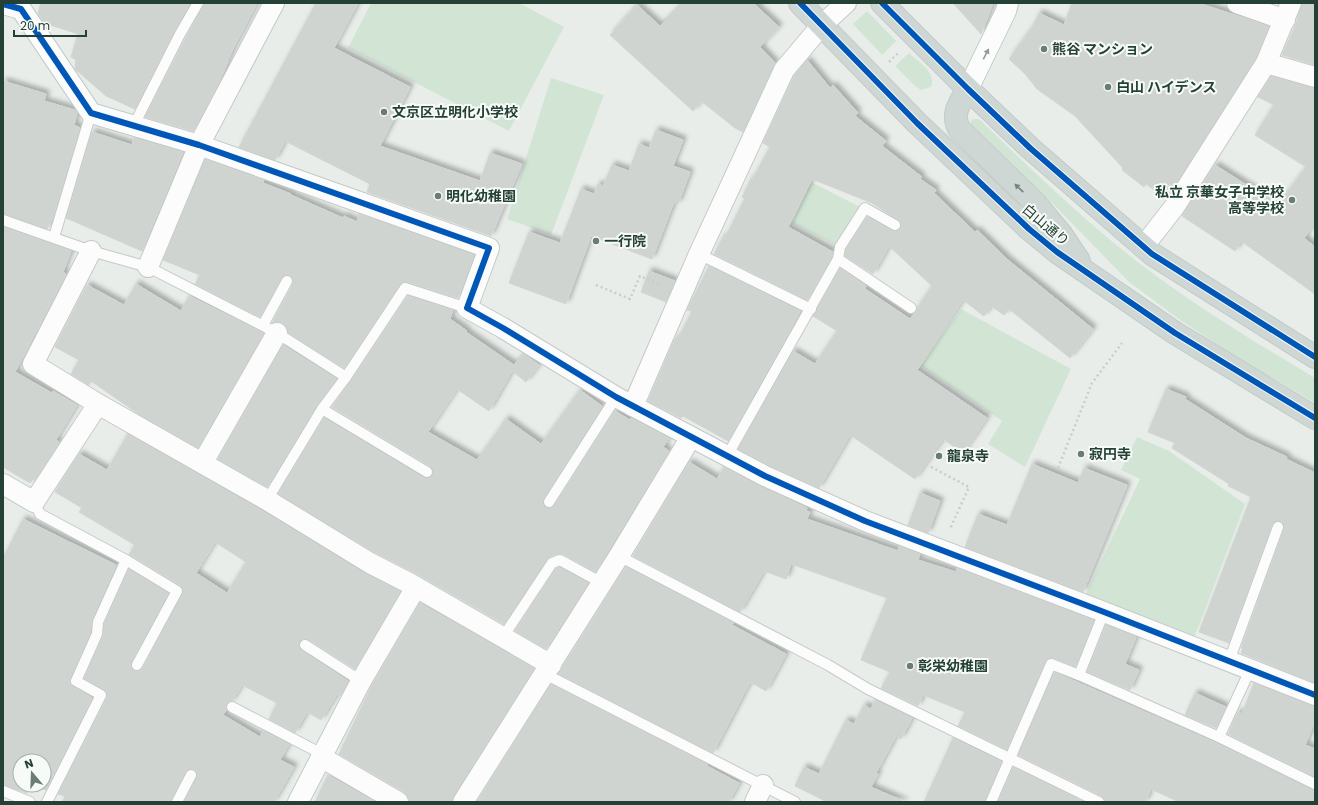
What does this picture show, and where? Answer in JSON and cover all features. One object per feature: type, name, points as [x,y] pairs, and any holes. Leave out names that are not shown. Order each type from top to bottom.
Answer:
[{"type":"main road","name":"白山通り","points":[[800,3],[918,123],[1029,228],[1057,252],[1175,333],[1315,418]]},
{"type":"main road","points":[[882,3],[968,89],[1030,148],[1143,247],[1315,357]]},
{"type":"main road","points":[[968,89],[956,112],[956,122],[959,129],[1035,203],[1061,234],[1087,273]]},
{"type":"street","points":[[148,267],[199,144],[274,3]]},
{"type":"street","points":[[625,401],[682,293],[784,70],[821,26],[846,3]]},
{"type":"street","points":[[968,89],[1008,3]]},
{"type":"street","points":[[1143,247],[1175,206],[1266,63],[1288,12],[1237,3]]},
{"type":"street","points":[[3,4],[21,9],[91,113],[199,144],[489,248],[467,308],[625,401],[727,456],[765,476],[866,521],[1315,695]]},
{"type":"street","points":[[1266,63],[1315,77]]},
{"type":"street","points":[[91,251],[33,364],[98,404],[268,500],[370,563],[503,637],[548,669]]},
{"type":"street","points":[[202,462],[270,329]]},
{"type":"street","points":[[4,488],[34,502],[98,404]]},
{"type":"street","points":[[463,802],[619,556],[691,437]]},
{"type":"street","points":[[298,802],[361,681],[416,588]]},
{"type":"street","points":[[322,756],[398,802]]},
{"type":"lane","points":[[134,125],[180,34],[198,3]]},
{"type":"lane","points":[[54,237],[91,113]]},
{"type":"lane","points":[[727,456],[811,309],[838,259],[840,247],[865,208],[895,225]]},
{"type":"lane","points":[[3,220],[91,251],[148,267],[270,329],[346,377]]},
{"type":"lane","points":[[699,254],[811,309]]},
{"type":"lane","points":[[838,259],[911,308]]},
{"type":"lane","points":[[270,329],[287,281]]},
{"type":"lane","points":[[268,500],[322,409],[346,377],[405,288],[467,308]]},
{"type":"lane","points":[[549,502],[625,401]]},
{"type":"lane","points":[[322,409],[427,472]]},
{"type":"lane","points":[[34,502],[40,514],[126,560],[177,591],[137,665]]},
{"type":"lane","points":[[1229,661],[1278,527]]},
{"type":"lane","points":[[619,556],[828,665],[868,689],[1010,757],[1099,802]]},
{"type":"lane","points":[[47,802],[101,694],[76,681],[97,634],[98,622],[126,560]]},
{"type":"lane","points":[[503,637],[552,563],[560,560],[602,583]]},
{"type":"lane","points":[[1079,675],[1104,612]]},
{"type":"lane","points":[[305,644],[361,681]]},
{"type":"lane","points":[[991,802],[1051,664],[1219,737],[1315,784]]},
{"type":"lane","points":[[548,669],[759,794],[795,802]]},
{"type":"lane","points":[[1219,737],[1250,670]]},
{"type":"lane","points":[[232,708],[322,756]]},
{"type":"lane","points":[[177,802],[191,775]]},
{"type":"lane","points":[[3,791],[30,802]]},
{"type":"path","points":[[888,62],[900,51]]},
{"type":"path","points":[[596,285],[630,299],[640,276],[682,293]]},
{"type":"path","points":[[1058,468],[1092,383],[1122,343]]},
{"type":"path","points":[[931,467],[969,487],[940,549]]},
{"type":"green space","points":[[371,3],[519,3],[564,27],[509,131],[348,48]]},
{"type":"green space","points":[[867,11],[896,41],[882,55],[853,24]]},
{"type":"green space","points":[[909,53],[929,72],[932,82],[931,87],[921,90],[895,66]]},
{"type":"green space","points":[[551,78],[604,95],[551,235],[507,219]]},
{"type":"green space","points":[[973,119],[979,119],[1077,211],[1160,279],[1203,309],[1315,378],[1315,403],[1230,353],[1180,320],[1129,282],[1057,208],[972,127],[970,122]]},
{"type":"green space","points":[[811,182],[860,207],[835,245],[792,223]]},
{"type":"green space","points":[[961,309],[1071,369],[1025,467],[988,444],[1002,421],[921,366]]},
{"type":"green space","points":[[1137,437],[1169,451],[1245,504],[1194,638],[1084,598],[1140,479],[1121,470]]},
{"type":"building","points":[[41,3],[190,3],[174,31],[135,109],[106,96],[75,69],[76,60],[71,57],[78,34],[44,23],[38,13]]},
{"type":"building","points":[[204,3],[257,3],[232,51],[218,85],[193,131],[145,117]]},
{"type":"building","points":[[316,3],[358,3],[334,48],[410,87],[380,146],[480,181],[490,153],[522,164],[491,236],[367,192],[370,184],[285,141],[275,160],[239,147]]},
{"type":"building","points":[[683,3],[753,3],[779,27],[760,47],[775,63],[743,132],[735,128],[701,101],[693,111],[610,35],[637,5],[660,26]]},
{"type":"building","points":[[953,3],[993,3],[981,34]]},
{"type":"building","points":[[1072,3],[1198,3],[1269,26],[1256,58],[1166,199],[1146,184],[1144,187],[1122,170],[1123,168],[1075,116],[1037,89],[1026,75],[1009,59],[1033,26],[1039,13],[1064,25]]},
{"type":"building","points":[[1302,3],[1315,3],[1315,65],[1282,55],[1296,24]]},
{"type":"building","points":[[807,60],[830,88],[833,85],[858,113],[855,116],[886,141],[882,146],[922,177],[920,179],[936,190],[934,193],[975,232],[977,230],[1008,260],[1093,329],[1070,358],[1009,309],[1004,315],[991,306],[984,316],[963,300],[917,370],[987,418],[963,453],[943,439],[915,479],[850,435],[819,488],[770,466],[738,449],[793,351],[815,364],[837,331],[813,316],[840,268],[866,286],[865,289],[910,319],[917,311],[917,308],[932,286],[889,246],[873,274],[845,256],[846,249],[867,217],[895,231],[900,229],[901,222],[872,203],[812,179],[788,227],[833,252],[832,257],[807,300],[714,254],[723,237],[725,238],[745,198],[742,197],[770,147],[763,143],[794,76]]},
{"type":"building","points":[[1271,76],[1315,88],[1315,223],[1304,238],[1315,247],[1315,294],[1241,241],[1235,251],[1182,216],[1215,165],[1267,198],[1271,192],[1282,199],[1306,167],[1255,135],[1274,105],[1258,97]]},
{"type":"building","points":[[3,81],[46,94],[44,101],[75,110],[77,113],[74,125],[80,128],[53,217],[47,229],[3,214]]},
{"type":"building","points":[[656,130],[683,140],[673,166],[690,172],[678,204],[674,202],[652,259],[591,236],[566,304],[509,283],[529,232],[560,243],[581,189],[594,194],[598,184],[603,186],[612,165],[629,171],[639,144],[649,148]]},
{"type":"building","points":[[92,132],[132,145],[134,138],[183,152],[142,251],[66,218]]},
{"type":"building","points":[[205,159],[264,180],[263,183],[343,218],[344,216],[357,222],[359,214],[474,255],[458,298],[407,282],[402,282],[344,368],[288,333],[287,328],[283,323],[272,323],[293,284],[293,280],[290,276],[286,275],[282,278],[260,317],[195,284],[200,275],[163,260]]},
{"type":"building","points":[[3,227],[71,251],[63,272],[66,274],[15,372],[77,405],[56,440],[59,442],[35,480],[33,479],[30,483],[3,467]]},
{"type":"building","points":[[709,266],[800,311],[728,441],[683,416],[681,418],[648,401],[674,341],[680,335],[692,311],[687,310]]},
{"type":"building","points":[[649,271],[675,281],[666,302],[641,292]]},
{"type":"building","points":[[136,284],[181,311],[189,296],[264,333],[198,448],[140,415],[91,381],[89,385],[71,374],[79,360],[55,347],[87,285],[124,305]]},
{"type":"building","points":[[408,296],[453,310],[450,319],[467,331],[466,332],[514,365],[524,354],[539,365],[526,382],[512,371],[489,411],[457,389],[428,432],[477,460],[506,419],[541,444],[580,390],[602,406],[544,498],[543,505],[546,508],[552,508],[554,506],[615,411],[630,420],[631,418],[669,438],[663,447],[669,451],[595,572],[563,554],[549,557],[504,624],[415,573],[376,553],[278,494],[324,418],[424,478],[432,476],[433,472],[430,466],[332,407]]},
{"type":"building","points":[[283,345],[337,379],[316,406],[267,487],[218,459]]},
{"type":"building","points":[[1166,389],[1186,397],[1185,399],[1246,438],[1287,457],[1286,459],[1315,473],[1315,683],[1241,653],[1243,648],[1241,648],[1284,529],[1281,521],[1277,521],[1272,525],[1229,643],[1199,632],[1251,497],[1228,486],[1229,484],[1172,448],[1175,443],[1148,432]]},
{"type":"building","points":[[128,434],[261,510],[364,573],[400,591],[355,669],[309,640],[302,639],[299,642],[299,648],[301,650],[348,681],[340,696],[337,694],[321,720],[307,712],[295,733],[269,719],[277,703],[242,685],[232,701],[226,704],[226,710],[223,715],[260,737],[263,731],[289,744],[280,760],[294,767],[274,802],[184,802],[197,775],[196,771],[191,769],[185,772],[171,802],[62,802],[65,796],[58,794],[107,698],[107,694],[104,690],[84,678],[103,636],[104,624],[129,569],[168,593],[131,662],[131,668],[134,671],[140,671],[143,668],[183,591],[180,585],[129,554],[135,545],[79,512],[82,508],[55,492],[79,454],[107,470]],"holes":[[[215,542],[246,562],[227,593],[196,573]]]},
{"type":"building","points":[[689,462],[717,479],[724,467],[807,508],[806,511],[810,512],[807,519],[898,551],[899,546],[920,554],[918,560],[956,572],[957,568],[1094,620],[1075,667],[1053,658],[1047,659],[1007,750],[958,726],[965,712],[923,695],[918,706],[881,688],[890,672],[861,660],[887,598],[791,564],[786,579],[764,571],[740,612],[633,556]]},
{"type":"building","points":[[1032,464],[1078,483],[1084,468],[1127,485],[1083,592],[965,547],[978,514],[1007,525]]},
{"type":"building","points":[[920,493],[940,501],[928,533],[908,525]]},
{"type":"building","points":[[23,519],[116,565],[92,619],[91,632],[70,679],[73,686],[92,698],[52,778],[52,753],[12,753],[12,788],[3,785],[3,558]]},
{"type":"building","points":[[559,567],[588,583],[546,649],[515,631],[556,568]]},
{"type":"building","points":[[626,567],[734,623],[732,625],[786,654],[766,691],[750,682],[713,753],[558,674]]},
{"type":"building","points":[[420,603],[534,668],[453,796],[452,802],[409,802],[408,797],[404,792],[339,754],[371,687]]},
{"type":"building","points":[[1106,625],[1136,637],[1125,664],[1139,670],[1130,690],[1087,672]]},
{"type":"building","points":[[1054,672],[1216,743],[1315,790],[1315,802],[1179,802],[1151,789],[1145,802],[1105,802],[1102,796],[1018,755]]},
{"type":"building","points":[[1254,683],[1315,706],[1315,721],[1305,745],[1315,749],[1315,777],[1228,734],[1238,712],[1242,714]]},
{"type":"building","points":[[551,684],[707,764],[707,766],[739,783],[729,802],[477,802]]},
{"type":"building","points":[[1195,693],[1226,707],[1216,728],[1185,715]]},
{"type":"building","points":[[875,700],[912,718],[901,739],[896,736],[876,773],[878,774],[871,787],[905,802],[827,802],[795,786],[804,767],[819,774],[846,720],[854,724],[864,705],[871,709]]},
{"type":"building","points":[[953,738],[1002,762],[985,802],[924,802]]},
{"type":"building","points":[[1013,767],[1084,802],[998,802]]},
{"type":"building","points":[[328,775],[375,802],[315,802]]},
{"type":"cycle path","points":[[800,3],[917,123],[1029,229],[1057,252],[1175,333],[1315,418]]},
{"type":"cycle path","points":[[882,3],[968,89],[1030,148],[1152,254],[1315,357]]},
{"type":"cycle path","points":[[3,4],[21,9],[91,113],[199,145],[489,248],[467,308],[503,328],[616,397],[765,476],[865,521],[1104,612],[1315,695]]},
{"type":"place","name":"熊谷 マンション","points":[[1044,49]]},
{"type":"place","name":"白山 ハイデンス","points":[[1108,87]]},
{"type":"place","name":"文京区立明化小学校","points":[[384,112]]},
{"type":"place","name":"明化幼稚園","points":[[438,196]]},
{"type":"place","name":"私立 京華女子中学校 高等学校","points":[[1292,200]]},
{"type":"place","name":"一行院","points":[[596,241]]},
{"type":"place","name":"寂円寺","points":[[1081,454]]},
{"type":"place","name":"龍泉寺","points":[[939,456]]},
{"type":"place","name":"彰栄幼稚園","points":[[910,666]]}]
